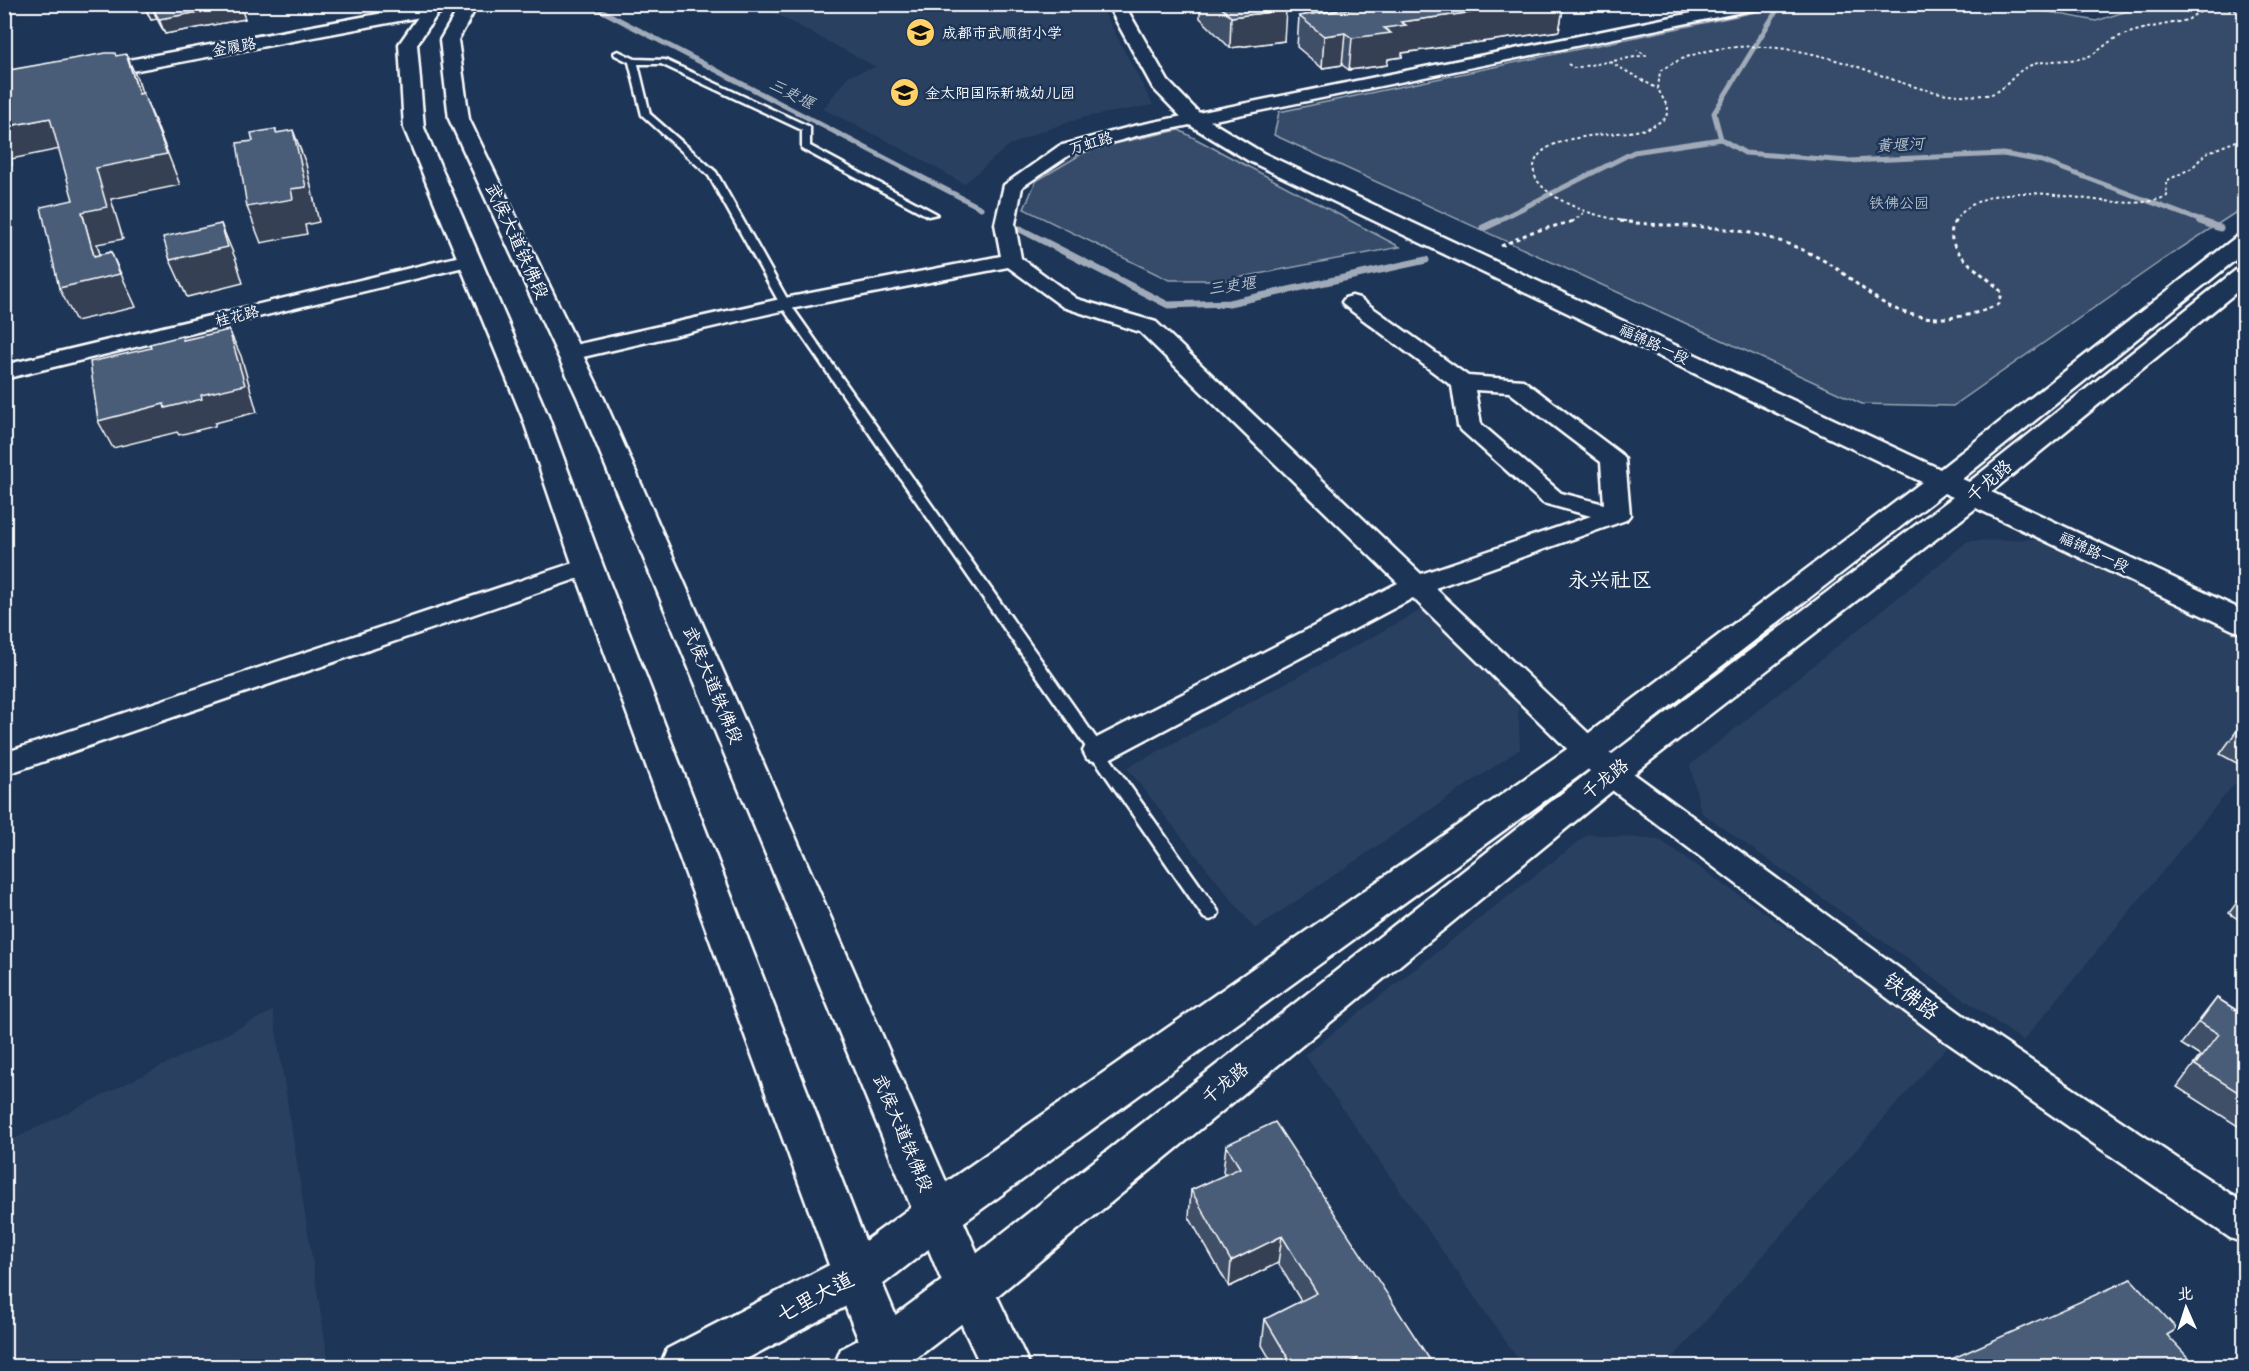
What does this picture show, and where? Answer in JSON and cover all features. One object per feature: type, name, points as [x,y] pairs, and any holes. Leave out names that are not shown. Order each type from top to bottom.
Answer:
[{"type":"street","name":"武侯大道铁佛段","points":[[470,4],[449,40],[459,119],[601,421],[969,1288],[1006,1366]]},
{"type":"street","name":"福锦路一段","points":[[1116,4],[1160,84],[1207,117],[1256,157],[1965,481],[2244,605]]},
{"type":"street","name":"福锦路一段","points":[[1140,4],[1177,73],[1207,117],[1492,251],[1965,481],[2244,623]]},
{"type":"street","name":"万虹路","points":[[1012,260],[1005,224],[1013,185],[1065,150],[1134,131],[1761,4]]},
{"type":"street","points":[[437,6],[408,44],[414,128],[535,416],[588,566],[856,1276],[879,1361],[969,1288]]},
{"type":"street","name":"金履路","points":[[4,80],[437,6]]},
{"type":"street","name":"金履路","points":[[4,89],[437,6]]},
{"type":"street","name":"千龙路","points":[[1965,481],[2244,242]]},
{"type":"street","name":"桂花路","points":[[4,372],[469,260]]},
{"type":"street","points":[[570,353],[785,304],[1012,260]]},
{"type":"street","name":"铁佛路","points":[[1012,260],[1070,303],[1148,327],[1600,762],[1951,1026],[2244,1225]]},
{"type":"street","name":"千龙路","points":[[969,1288],[1600,762],[1965,481],[2244,275]]},
{"type":"street","points":[[1352,302],[1463,383],[1515,385],[1613,459],[1617,515]]},
{"type":"street","points":[[1463,383],[1470,426],[1552,498],[1617,515]]},
{"type":"street","points":[[1098,751],[1416,585],[1617,515]]},
{"type":"street","points":[[4,764],[588,566]]},
{"type":"street","name":"千龙路","points":[[938,1215],[1600,762]]},
{"type":"street","name":"七里大道","points":[[684,1366],[856,1276],[938,1215]]},
{"type":"lane","points":[[618,53],[633,61],[662,62],[807,129],[805,147],[932,214]]},
{"type":"lane","points":[[633,61],[646,115],[713,174],[785,304],[1210,913]]},
{"type":"path","points":[[1658,89],[1660,71],[1674,62],[1693,53],[1737,48],[1777,50],[1845,62],[1923,92],[1957,97],[1986,94],[2000,90],[2022,69],[2030,65],[2095,54],[2114,39],[2136,30],[2188,20],[2193,14],[2204,10],[2244,10]]},
{"type":"path","points":[[1609,62],[1658,89],[1668,108],[1666,118],[1655,126],[1640,130],[1573,138],[1556,145],[1538,156],[1532,166],[1534,177],[1543,187],[1567,204],[1585,212],[1620,221],[1754,233],[1807,252],[1833,266],[1887,305],[1934,318],[1959,319],[1983,313],[1999,304],[2002,293],[1996,282],[1959,254],[1952,240],[1952,228],[1958,217],[1972,205],[2001,196],[2026,194],[2058,194],[2130,202],[2164,198],[2167,196],[2166,181],[2192,168],[2206,153],[2244,138]]},
{"type":"path","points":[[1492,251],[1532,232],[1572,222],[1585,212]]},
{"type":"shaded area","points":[[759,5],[1100,5],[1153,105],[1085,117],[1039,132],[1008,146],[964,184],[899,147],[823,109],[848,76],[876,67]]},
{"type":"shaded area","points":[[2036,539],[2244,637],[2244,788],[2235,783],[2023,1041],[1701,812],[1690,765],[1968,541]]},
{"type":"shaded area","points":[[1422,610],[1518,705],[1520,749],[1255,929],[1127,768]]},
{"type":"shaded area","points":[[1588,834],[1660,840],[1951,1042],[1666,1366],[1523,1366],[1305,1055]]},
{"type":"shaded area","points":[[273,1011],[329,1366],[5,1366],[5,1130],[8,1142]]},
{"type":"green space","name":"铁佛公园","points":[[1794,4],[2014,5],[2096,21],[2146,5],[2244,5],[2244,207],[2164,259],[1953,406],[1862,404],[1274,135],[1279,112]]},
{"type":"green space","points":[[1179,130],[1400,247],[1226,280],[1169,280],[1024,209],[1036,181],[1090,149]]},
{"type":"building","points":[[144,4],[240,5],[159,19],[151,5],[145,6]]},
{"type":"building","points":[[1218,4],[1280,4],[1286,10],[1231,17]]},
{"type":"building","points":[[1372,4],[1532,4],[1401,22],[1406,25],[1384,28],[1391,33],[1352,38],[1345,33],[1324,36],[1299,16],[1373,6]]},
{"type":"building","points":[[115,53],[116,56],[126,54],[139,94],[143,93],[167,154],[96,168],[107,207],[82,212],[94,256],[111,252],[120,274],[59,288],[41,207],[73,200],[50,118],[4,127],[4,71]]},
{"type":"building","points":[[276,129],[276,133],[293,130],[306,187],[291,189],[293,199],[247,207],[237,143],[253,141],[251,133]]},
{"type":"building","points":[[221,224],[228,247],[170,260],[163,237]]},
{"type":"building","points":[[229,330],[245,385],[201,395],[202,399],[165,408],[164,404],[98,421],[90,362],[151,348],[150,344],[182,336],[183,340]]},
{"type":"building","points":[[2217,998],[2244,1015],[2244,1096],[2195,1065],[2219,1034],[2199,1022]]},
{"type":"building","points":[[1275,1122],[1434,1366],[1361,1366],[1357,1359],[1342,1366],[1293,1366],[1265,1319],[1317,1293],[1282,1236],[1231,1261],[1191,1190],[1240,1168],[1226,1145]]},
{"type":"building","points":[[2131,1279],[2177,1329],[2167,1335],[2196,1366],[1938,1365]]},
{"type":"waterway","name":"三吏堰","points":[[589,4],[981,208]]},
{"type":"waterway","name":"黄堰河","points":[[1721,139],[1714,113],[1777,10]]},
{"type":"waterway","name":"三吏堰","points":[[1495,222],[1634,152],[1721,139]]},
{"type":"waterway","name":"黄堰河","points":[[1721,139],[1745,153],[1848,161],[2003,154],[2042,161],[2204,222]]},
{"type":"waterway","name":"三吏堰","points":[[1483,228],[1498,221]]},
{"type":"waterway","name":"黄堰河","points":[[2200,221],[2220,228]]},
{"type":"waterway","name":"三吏堰","points":[[1020,229],[1168,305],[1229,303],[1426,260]]},
{"type":"place","name":"成都市武顺街小学","points":[[921,33]]},
{"type":"place","name":"金太阳国际新城幼儿园","points":[[904,93]]},
{"type":"district","name":"永兴社区","points":[[1610,580]]}]
